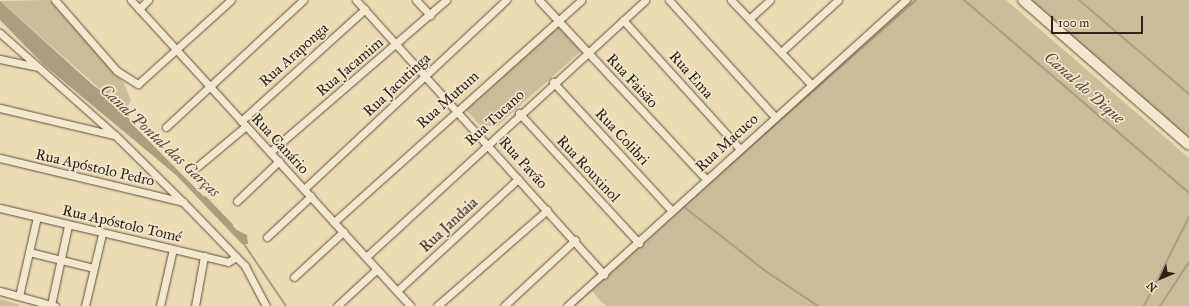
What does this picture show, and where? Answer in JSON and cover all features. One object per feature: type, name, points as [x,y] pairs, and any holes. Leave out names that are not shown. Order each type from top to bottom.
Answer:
[{"type":"main road","points":[[1023,0],[1189,145]]},
{"type":"street","points":[[55,0],[117,71],[133,83],[142,82],[231,0]]},
{"type":"street","name":"Rua Canário","points":[[131,0],[311,196],[409,306]]},
{"type":"street","points":[[139,9],[148,0]]},
{"type":"street","points":[[166,127],[303,0]]},
{"type":"street","name":"Rua Pavão","points":[[356,0],[575,240],[604,274]]},
{"type":"street","points":[[416,0],[430,15]]},
{"type":"street","name":"Rua Jacamim","points":[[270,152],[396,45],[446,0]]},
{"type":"street","name":"Rua Jacutinga","points":[[304,189],[426,77],[506,0]]},
{"type":"street","name":"Rua Faisão","points":[[539,0],[706,179]]},
{"type":"street","name":"Rua Mutum","points":[[334,222],[581,0]]},
{"type":"street","name":"Rua Tucano","points":[[366,257],[519,113],[645,0]]},
{"type":"street","points":[[669,0],[775,117]]},
{"type":"street","points":[[731,0],[811,84]]},
{"type":"street","points":[[749,19],[770,0]]},
{"type":"street","points":[[781,52],[838,0]]},
{"type":"street","name":"Rua Macuco","points":[[567,306],[639,243],[671,210],[906,0]]},
{"type":"street","name":"Rua Araponga","points":[[198,166],[365,9]]},
{"type":"street","name":"Rua Ema","points":[[623,20],[740,149]]},
{"type":"street","points":[[0,33],[115,135],[183,202],[236,257],[253,277],[266,306]]},
{"type":"street","points":[[0,59],[39,68]]},
{"type":"street","name":"Rua Colibri","points":[[553,82],[671,210]]},
{"type":"street","points":[[0,108],[115,135]]},
{"type":"street","name":"Rua Rouxinol","points":[[519,113],[639,243]]},
{"type":"street","name":"Rua Apóstolo Pedro","points":[[0,158],[183,202]]},
{"type":"street","points":[[237,201],[279,161]]},
{"type":"street","name":"Rua Jandaia","points":[[396,291],[518,179]]},
{"type":"street","points":[[267,237],[311,196]]},
{"type":"street","name":"Rua Apóstolo Tomé","points":[[0,208],[68,226],[228,262],[236,257]]},
{"type":"street","points":[[437,306],[547,210]]},
{"type":"street","points":[[19,296],[38,217]]},
{"type":"street","points":[[0,291],[53,305],[68,226]]},
{"type":"street","points":[[294,277],[343,232]]},
{"type":"street","points":[[85,306],[102,234]]},
{"type":"street","points":[[504,306],[575,240]]},
{"type":"street","points":[[160,306],[173,249]]},
{"type":"street","points":[[29,252],[93,268]]},
{"type":"street","points":[[195,306],[204,256]]},
{"type":"street","points":[[337,306],[376,269]]},
{"type":"shaded area","points":[[49,0],[124,83],[131,101],[124,110],[0,1]]},
{"type":"shaded area","points":[[910,0],[1006,0],[1189,158],[1189,306],[607,306],[601,302],[591,289],[645,234]]},
{"type":"shaded area","points":[[1021,0],[1189,0],[1189,144]]},
{"type":"shaded area","points":[[0,1],[94,86],[115,100],[135,127],[237,230],[247,235],[248,244],[242,244],[176,175],[44,65],[0,20]]},
{"type":"shaded area","points":[[559,25],[581,51],[497,126],[481,126],[464,108]]},
{"type":"shaded area","points":[[0,299],[20,305],[21,306],[0,306]]},
{"type":"waterway","points":[[664,223],[916,0]]},
{"type":"waterway","name":"Canal do Dique","points":[[964,0],[1189,193]]},
{"type":"waterway","points":[[1079,0],[1189,94]]},
{"type":"waterway","name":"Canal Pontal das Garças","points":[[205,197],[232,225]]},
{"type":"waterway","points":[[683,206],[764,270],[818,306]]},
{"type":"waterway","points":[[1144,306],[1189,217]]},
{"type":"waterway","name":"Canal Pontal das Garças","points":[[244,244],[286,306]]},
{"type":"waterway","points":[[1160,306],[1189,262]]},
{"type":"waterway","points":[[573,306],[606,276]]}]
